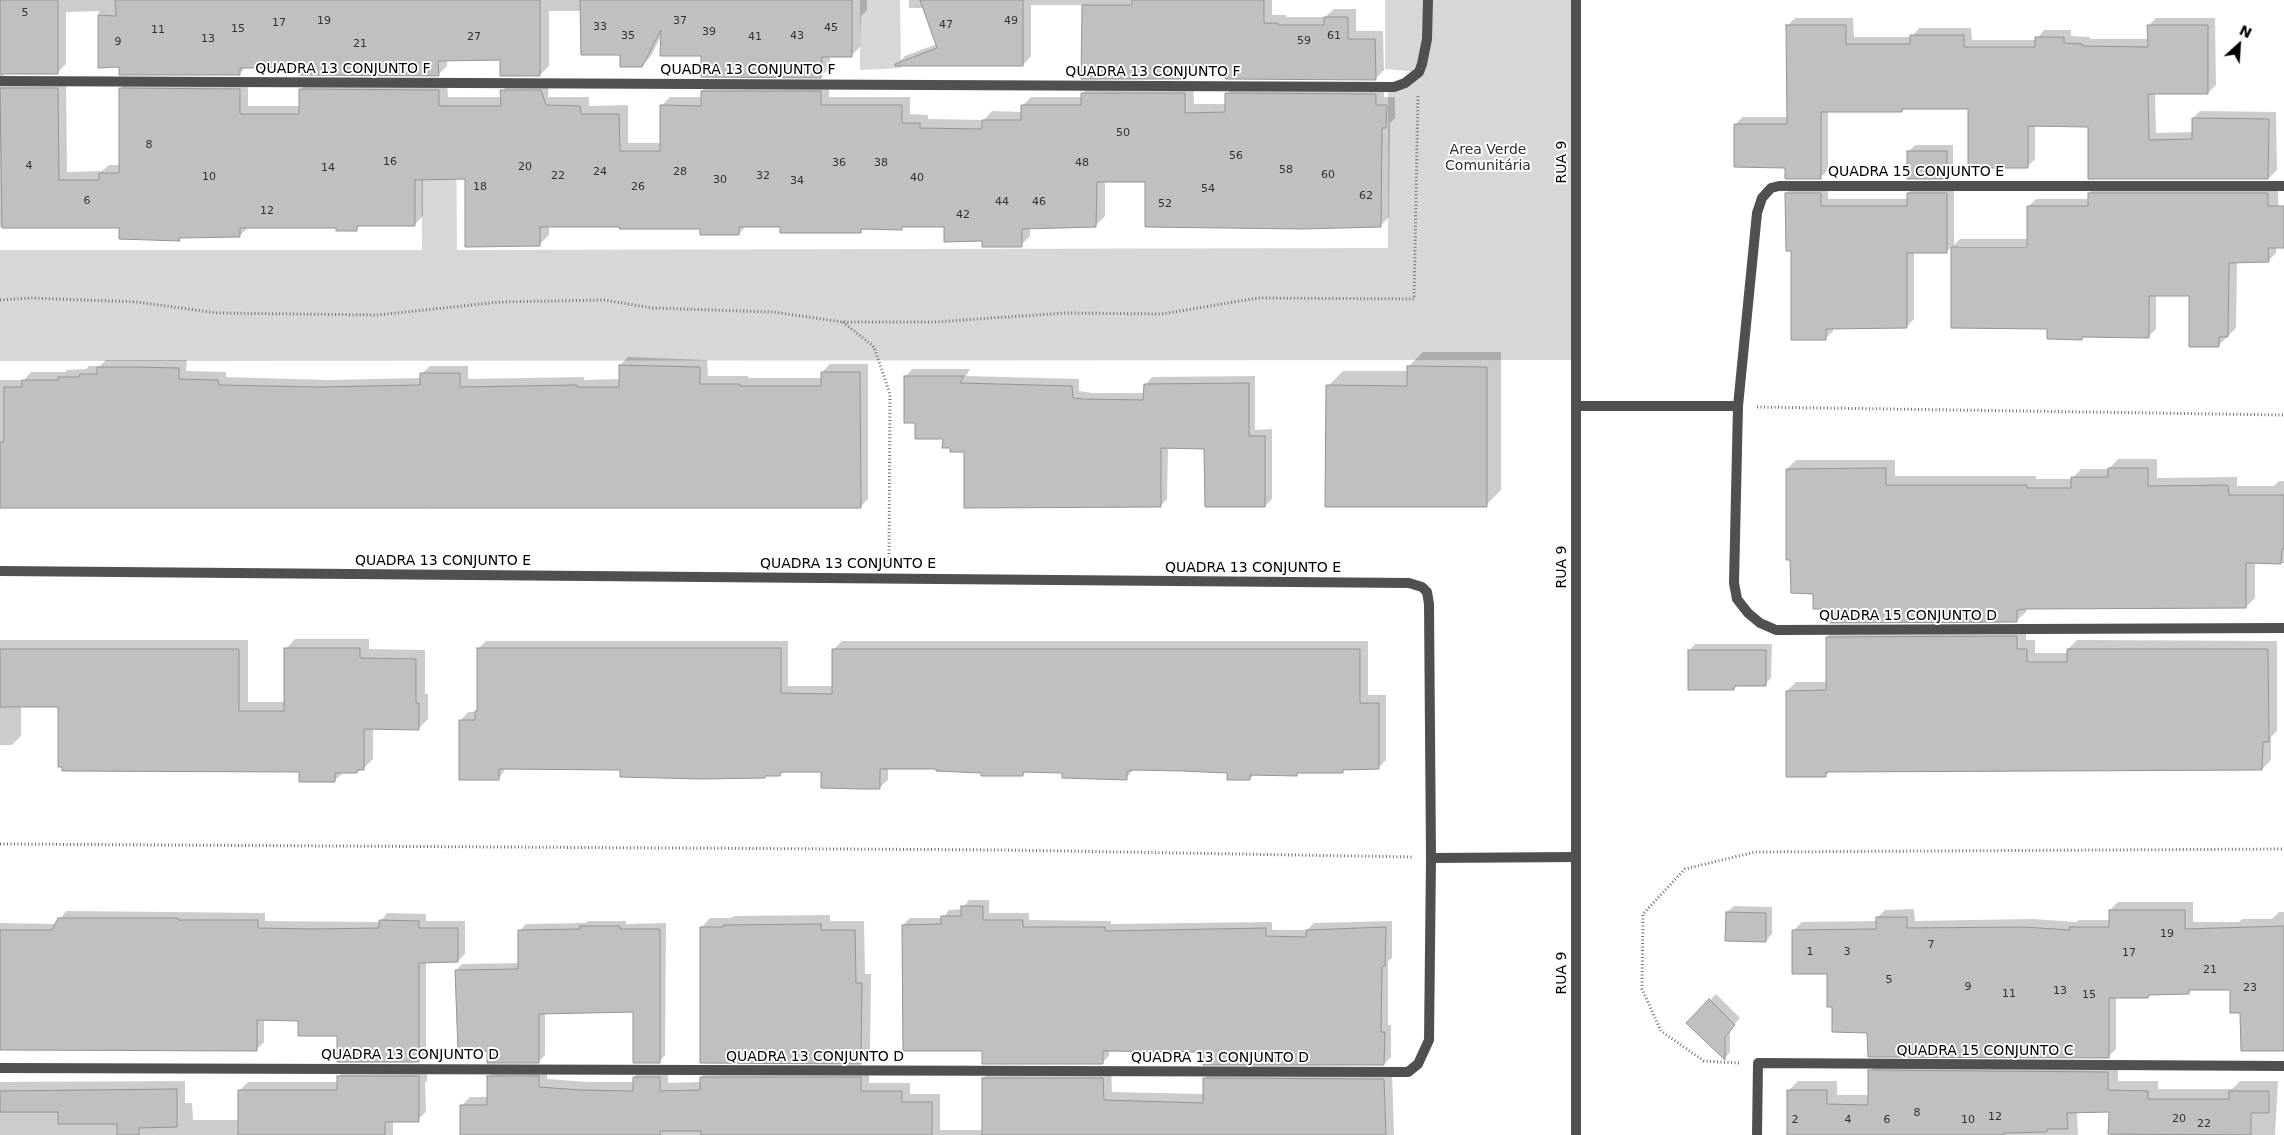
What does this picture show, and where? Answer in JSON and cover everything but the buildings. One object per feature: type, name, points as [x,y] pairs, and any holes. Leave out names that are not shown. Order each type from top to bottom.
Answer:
[{"type":"street","points":[[1419,72],[1427,39],[1428,0]]},
{"type":"street","name":"RUA 9","points":[[1576,0],[1576,1135]]},
{"type":"street","name":"QUADRA 13 CONJUNTO F","points":[[0,81],[1394,87],[1405,83],[1419,72]]},
{"type":"street","name":"QUADRA 15 CONJUNTO E","points":[[1738,406],[1757,213],[1762,198],[1771,188],[1779,186],[2284,186]]},
{"type":"street","points":[[1576,406],[1738,406]]},
{"type":"street","name":"QUADRA 15 CONJUNTO D","points":[[1738,406],[1734,583],[1737,599],[1748,613],[1760,623],[1776,630],[2284,628]]},
{"type":"street","name":"QUADRA 13 CONJUNTO E","points":[[0,571],[1409,583],[1422,587],[1427,592],[1429,604],[1431,858]]},
{"type":"street","points":[[1431,858],[1576,857]]},
{"type":"street","name":"QUADRA 13 CONJUNTO D","points":[[0,1068],[1408,1072],[1418,1064],[1429,1040],[1431,858]]},
{"type":"street","points":[[1757,1135],[1758,1063]]},
{"type":"street","name":"QUADRA 15 CONJUNTO C","points":[[1758,1063],[2284,1066]]},
{"type":"path","points":[[0,300],[31,298],[137,302],[217,313],[377,315],[500,302],[604,300],[652,308],[773,312],[843,322],[934,322],[1065,313],[1162,314],[1258,298],[1414,299],[1419,72]]},
{"type":"path","points":[[843,322],[874,347],[890,394],[889,578]]},
{"type":"path","points":[[1738,406],[2284,414]]},
{"type":"path","points":[[0,844],[994,850],[1431,858]]},
{"type":"path","points":[[1758,1063],[1704,1062],[1661,1031],[1642,989],[1643,914],[1686,869],[1754,852],[2284,849]]},
{"type":"green space","points":[[860,0],[900,0],[901,68],[860,70]]},
{"type":"green space","name":"Area Verde Comunitária","points":[[1385,0],[1576,0],[1576,360],[0,361],[0,250],[422,250],[421,105],[456,106],[457,250],[1388,248],[1388,87],[1418,72],[1385,69]]}]
